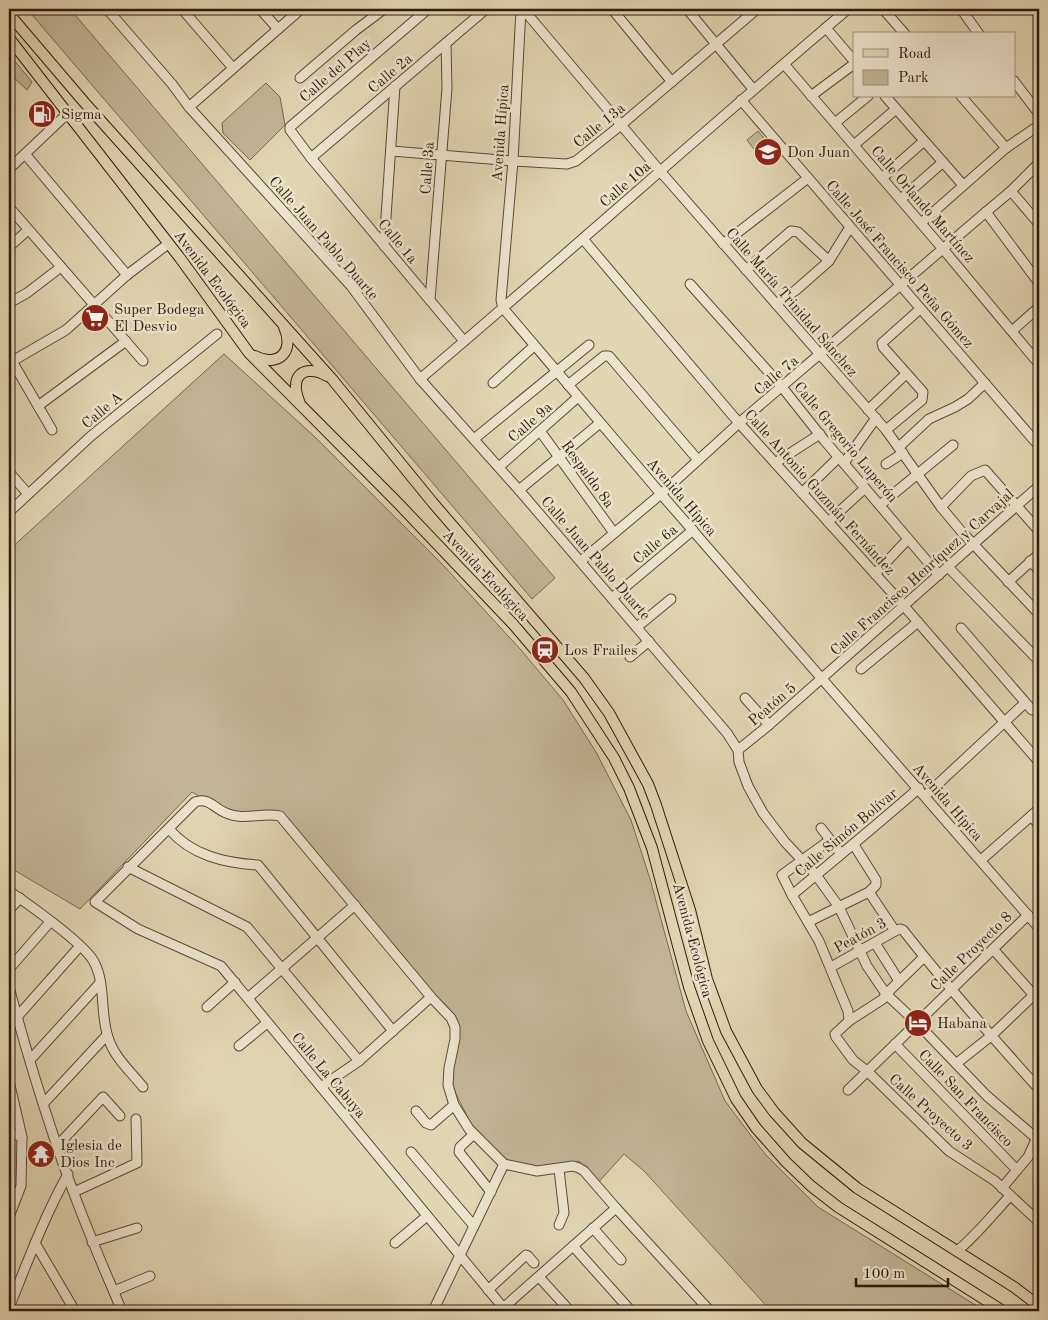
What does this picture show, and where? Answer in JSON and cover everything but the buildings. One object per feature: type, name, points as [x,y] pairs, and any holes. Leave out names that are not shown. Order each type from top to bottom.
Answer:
[{"type":"main road","points":[[9,14],[84,102],[332,379],[433,504],[584,678],[609,712],[648,784],[690,910],[707,979],[726,1031],[763,1096],[802,1144],[829,1167],[882,1204],[1014,1287],[1039,1306]]},
{"type":"main road","name":"Avenida Ecológica","points":[[9,38],[180,258],[249,353],[396,501],[513,624],[571,692],[614,758],[629,788],[652,848],[689,987],[708,1041],[736,1098],[756,1128],[786,1162],[838,1207],[1003,1311]]},
{"type":"main road","points":[[249,353],[265,360],[275,360],[281,356],[288,342],[282,321]]},
{"type":"main road","points":[[300,406],[296,381],[300,374],[313,370],[332,379]]},
{"type":"street","name":"Calle Juan Pablo Duarte","points":[[107,9],[189,106],[351,286],[420,379],[519,490],[727,733],[738,750],[739,762],[748,786],[763,813],[785,842],[816,875],[839,907],[867,966],[886,994],[917,1022],[987,1096],[1038,1135]]},
{"type":"street","points":[[182,9],[233,68]]},
{"type":"street","points":[[260,9],[278,29]]},
{"type":"street","points":[[189,106],[301,9]]},
{"type":"street","points":[[300,78],[356,30],[384,9]]},
{"type":"street","name":"Calle 2a","points":[[310,158],[486,9]]},
{"type":"street","name":"Calle María Trinidad Sánchez","points":[[522,9],[723,244],[876,418],[941,507],[973,545],[1039,614]]},
{"type":"street","name":"Avenida Hípica","points":[[522,9],[513,162],[501,300],[503,308],[661,494],[1039,928]]},
{"type":"street","points":[[612,9],[672,82]]},
{"type":"street","points":[[686,9],[754,89]]},
{"type":"street","name":"Calle 13a","points":[[392,151],[513,162],[567,164],[576,161],[622,125],[757,9]]},
{"type":"street","name":"Calle 10a","points":[[420,379],[848,9]]},
{"type":"street","points":[[883,9],[903,32]]},
{"type":"street","points":[[961,9],[978,32]]},
{"type":"street","points":[[1036,9],[1039,16]]},
{"type":"street","name":"Calle del Play","points":[[310,158],[291,133],[290,127],[422,10]]},
{"type":"street","points":[[826,28],[853,61]]},
{"type":"street","name":"Calle 3a","points":[[430,300],[447,88],[446,43],[450,40]]},
{"type":"street","points":[[811,96],[853,63]]},
{"type":"street","name":"Calle Orlando Martínez","points":[[784,64],[944,248],[1039,364]]},
{"type":"street","points":[[1016,84],[1039,114]]},
{"type":"street","points":[[384,246],[395,86]]},
{"type":"street","points":[[835,123],[866,98]]},
{"type":"street","points":[[887,98],[963,185]]},
{"type":"street","points":[[963,98],[1006,148]]},
{"type":"street","name":"Calle José Francisco Peña Gómez","points":[[741,100],[1038,444]]},
{"type":"street","points":[[854,145],[896,109]]},
{"type":"street","points":[[9,169],[68,113]]},
{"type":"street","points":[[921,223],[1006,148],[1034,128],[1039,128]]},
{"type":"street","points":[[882,178],[924,141]]},
{"type":"street","points":[[25,154],[127,275]]},
{"type":"street","name":"Calle 1a","points":[[310,158],[464,341]]},
{"type":"street","points":[[901,199],[943,162]]},
{"type":"street","name":"Calle 7a","points":[[580,561],[661,494],[739,423],[1011,191],[1039,162]]},
{"type":"street","points":[[723,244],[808,178]]},
{"type":"street","points":[[1011,191],[1039,224]]},
{"type":"street","points":[[9,207],[143,361]]},
{"type":"street","points":[[986,212],[1039,283]]},
{"type":"street","points":[[776,304],[809,280],[829,261],[850,228]]},
{"type":"street","points":[[9,248],[28,230]]},
{"type":"street","points":[[746,270],[791,231],[798,232],[829,261]]},
{"type":"street","name":"Calle Antonio Guzmán Fernández","points":[[582,239],[739,423],[904,606],[1039,762]]},
{"type":"street","points":[[52,430],[10,362],[66,330],[127,275],[168,244]]},
{"type":"street","points":[[9,303],[27,293],[61,267]]},
{"type":"street","name":"Calle Gregorio Luperón","points":[[690,284],[782,387],[841,460],[939,575]]},
{"type":"street","points":[[1012,331],[1039,307]]},
{"type":"street","points":[[886,430],[922,400],[923,392],[883,347],[882,343],[920,309]]},
{"type":"street","name":"Calle A","points":[[9,512],[91,436],[217,334]]},
{"type":"street","points":[[38,406],[126,341]]},
{"type":"street","points":[[474,439],[589,344]]},
{"type":"street","points":[[493,383],[534,346]]},
{"type":"street","points":[[568,385],[604,356],[609,356],[698,460]]},
{"type":"street","points":[[868,410],[906,374]]},
{"type":"street","points":[[886,464],[929,419],[956,407],[985,383]]},
{"type":"street","name":"Calle 9a","points":[[499,467],[578,397]]},
{"type":"street","points":[[802,493],[841,460],[876,418]]},
{"type":"street","points":[[519,490],[600,423]]},
{"type":"street","name":"Respaldo 8a","points":[[540,431],[614,533]]},
{"type":"street","points":[[775,463],[820,434]]},
{"type":"street","points":[[880,506],[953,445]]},
{"type":"street","points":[[941,507],[971,476],[985,470],[1018,505],[1039,531]]},
{"type":"street","points":[[9,472],[28,494]]},
{"type":"street","name":"Calle Francisco Henríquez y Carvajal","points":[[822,678],[1039,486]]},
{"type":"street","points":[[828,522],[865,488]]},
{"type":"street","name":"Calle 6a","points":[[612,598],[693,530]]},
{"type":"street","points":[[875,574],[908,539]]},
{"type":"street","points":[[1008,582],[1039,554]]},
{"type":"street","points":[[1030,561],[1039,570]]},
{"type":"street","points":[[948,567],[1039,661]]},
{"type":"street","points":[[637,627],[671,599]]},
{"type":"street","points":[[861,669],[918,622]]},
{"type":"street","points":[[961,628],[1032,710]]},
{"type":"street","points":[[630,657],[649,641]]},
{"type":"street","name":"Peatón 5","points":[[738,750],[822,678]]},
{"type":"street","points":[[745,698],[769,725]]},
{"type":"street","points":[[925,796],[1025,703]]},
{"type":"street","name":"Calle Simón Bolívar","points":[[792,895],[854,845],[919,788]]},
{"type":"street","points":[[359,1061],[247,927],[128,867],[169,829],[194,802],[205,800],[226,813],[240,817],[280,816],[431,997],[451,1018],[455,1027],[455,1039],[449,1068],[448,1085],[454,1105],[474,1134],[504,1164],[537,1171],[572,1166],[584,1171],[710,1311]]},
{"type":"street","points":[[980,860],[1039,810]]},
{"type":"street","points":[[1031,816],[1039,825]]},
{"type":"street","points":[[821,828],[841,854]]},
{"type":"street","points":[[169,829],[179,840],[193,849],[220,860],[238,864],[258,865],[393,1031]]},
{"type":"street","points":[[830,840],[782,875],[819,941],[831,967],[848,1011],[849,1021],[883,1000],[886,994],[924,957]]},
{"type":"street","points":[[808,922],[868,892],[876,885],[876,880],[854,845]]},
{"type":"street","name":"Calle La Cabuya","points":[[128,867],[95,902],[138,929],[222,966],[505,1310]]},
{"type":"street","points":[[9,891],[80,946],[93,960],[97,967],[110,1045],[143,1087]]},
{"type":"street","points":[[868,892],[991,1036],[1039,1089]]},
{"type":"street","points":[[9,910],[20,898]]},
{"type":"street","points":[[248,998],[355,905]]},
{"type":"street","name":"Calle Proyecto 8","points":[[848,1090],[1028,915]]},
{"type":"street","points":[[9,969],[50,922]]},
{"type":"street","name":"Peatón 3","points":[[831,967],[899,930]]},
{"type":"street","points":[[874,943],[899,981]]},
{"type":"street","points":[[17,1017],[80,946]]},
{"type":"street","points":[[957,1063],[1038,995],[993,949]]},
{"type":"street","points":[[206,1007],[235,982]]},
{"type":"street","points":[[30,1060],[100,983]]},
{"type":"street","points":[[9,987],[58,1146],[92,1242],[121,1309]]},
{"type":"street","points":[[321,1087],[359,1061],[431,997]]},
{"type":"street","name":"Calle Proyecto 3","points":[[849,1021],[835,1034],[849,1056],[949,1150],[1002,1188],[1039,1222]]},
{"type":"street","points":[[239,1046],[267,1022]]},
{"type":"street","points":[[44,1103],[107,1035]]},
{"type":"street","name":"Calle San Francisco","points":[[895,1044],[1016,1170]]},
{"type":"street","points":[[9,1081],[10,1096],[22,1137],[21,1186],[9,1217]]},
{"type":"street","points":[[58,1146],[103,1097],[120,1116]]},
{"type":"street","points":[[416,1111],[426,1123],[431,1125],[454,1105]]},
{"type":"street","points":[[74,1192],[137,1163],[136,1119]]},
{"type":"street","points":[[9,1132],[22,1137]]},
{"type":"street","points":[[474,1134],[460,1147],[459,1152],[491,1192]]},
{"type":"street","points":[[1002,1188],[1016,1170],[1036,1151],[1038,1135]]},
{"type":"street","points":[[411,1152],[474,1226]]},
{"type":"street","points":[[433,1311],[504,1164]]},
{"type":"street","points":[[558,1225],[564,1213],[559,1169]]},
{"type":"street","points":[[9,1308],[35,1243],[68,1174]]},
{"type":"street","points":[[957,1251],[970,1241],[981,1226],[1010,1196]]},
{"type":"street","points":[[505,1310],[616,1208]]},
{"type":"street","points":[[395,1243],[427,1216]]},
{"type":"street","points":[[92,1242],[137,1228]]},
{"type":"street","points":[[593,1228],[621,1260]]},
{"type":"street","points":[[35,1243],[75,1311]]},
{"type":"street","points":[[573,1246],[631,1311]]},
{"type":"street","points":[[488,1290],[526,1255],[534,1263]]},
{"type":"street","points":[[114,1291],[150,1276]]},
{"type":"street","points":[[539,1277],[570,1311]]},
{"type":"green space","points":[[27,9],[70,9],[555,578],[532,599]]},
{"type":"green space","points":[[9,54],[32,82],[27,90],[9,73]]},
{"type":"green space","points":[[266,83],[280,97],[285,125],[250,160],[223,133],[222,123]]},
{"type":"green space","points":[[758,131],[767,142],[758,149],[760,151],[757,153],[747,140]]},
{"type":"green space","points":[[224,354],[316,438],[443,565],[521,650],[563,700],[596,752],[631,820],[650,879],[686,1011],[725,1101],[765,1154],[818,1207],[985,1311],[771,1311],[644,1171],[624,1154],[597,1184],[579,1161],[554,1167],[528,1166],[503,1159],[472,1126],[451,1084],[458,1027],[281,813],[241,815],[221,809],[192,792],[80,909],[9,867],[9,550]]},
{"type":"place","name":"Sigma","points":[[42,114]]},
{"type":"place","name":"Don Juan","points":[[768,152]]},
{"type":"place","name":"Super Bodega El Desvio","points":[[95,318]]},
{"type":"place","name":"Los Frailes","points":[[545,650]]},
{"type":"place","name":"Habana","points":[[918,1023]]},
{"type":"place","name":"Iglesia de Dios Inc","points":[[41,1154]]}]
